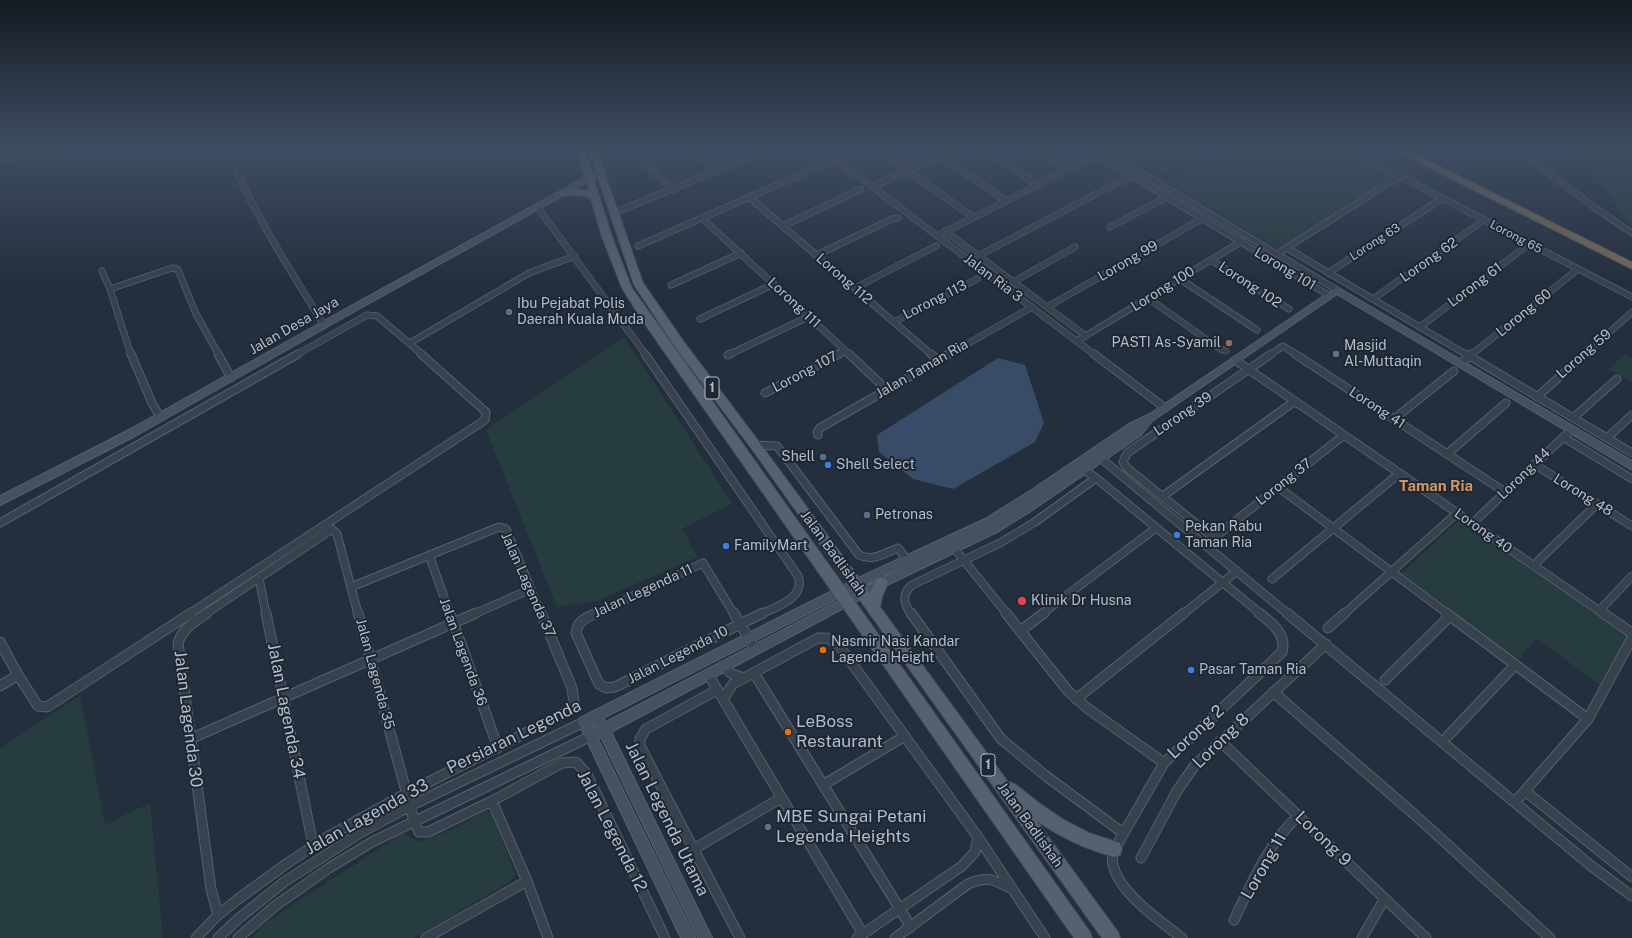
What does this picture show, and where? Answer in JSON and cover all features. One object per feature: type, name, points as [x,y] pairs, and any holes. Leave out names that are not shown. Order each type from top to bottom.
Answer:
[{"type":"highway","points":[[1482,192],[1632,266]]},
{"type":"highway","points":[[1495,192],[1632,260]]},
{"type":"main road","points":[[563,194],[571,192]]},
{"type":"main road","points":[[584,192],[595,198]]},
{"type":"main road","name":"Jalan Badlishah","points":[[593,192],[607,237],[627,288],[668,350],[1084,938]]},
{"type":"main road","name":"Jalan Badlishah","points":[[607,192],[638,283],[680,345],[755,445],[1112,938]]},
{"type":"main road","points":[[873,607],[875,597],[881,583]]},
{"type":"main road","points":[[994,774],[1020,798],[1060,826],[1082,838],[1114,848]]},
{"type":"street","points":[[246,192],[292,274],[324,325]]},
{"type":"street","name":"Jalan Desa Jaya","points":[[0,501],[95,453],[567,192]]},
{"type":"street","points":[[614,213],[668,192]]},
{"type":"street","points":[[638,246],[762,192]]},
{"type":"street","points":[[783,226],[855,192]]},
{"type":"street","name":"Jalan Ria 3","points":[[878,192],[1165,408]]},
{"type":"street","points":[[938,192],[973,217]]},
{"type":"street","points":[[992,192],[1006,201]]},
{"type":"street","points":[[937,236],[1024,192]]},
{"type":"street","points":[[978,256],[1101,192]]},
{"type":"street","name":"Lorong 101","points":[[1157,192],[1240,242],[1334,293]]},
{"type":"street","points":[[1277,254],[1375,192]]},
{"type":"street","name":"Lorong 65","points":[[1431,192],[1632,297]]},
{"type":"street","points":[[1574,192],[1632,233]]},
{"type":"street","points":[[1110,227],[1175,193],[1277,254],[1334,293],[1461,363],[1632,466]]},
{"type":"street","name":"Lorong 112","points":[[750,197],[938,360]]},
{"type":"street","name":"Lorong 63","points":[[1328,273],[1443,198]]},
{"type":"street","points":[[410,343],[529,274],[575,256],[538,208]]},
{"type":"street","name":"Lorong 99","points":[[1047,307],[1210,214]]},
{"type":"street","name":"Lorong 111","points":[[702,218],[886,389]]},
{"type":"street","points":[[817,255],[892,219],[898,218]]},
{"type":"street","name":"Lorong 62","points":[[1373,299],[1484,220]]},
{"type":"street","points":[[945,231],[1086,336]]},
{"type":"street","name":"Lorong 100","points":[[1077,342],[1248,237]]},
{"type":"street","name":"Lorong 61","points":[[1420,327],[1529,244]]},
{"type":"street","points":[[854,288],[936,246]]},
{"type":"street","points":[[1013,282],[1075,247]]},
{"type":"street","points":[[1287,248],[1632,453]]},
{"type":"street","points":[[671,285],[741,253]]},
{"type":"street","name":"Jalan Legenda 10","points":[[575,256],[630,332],[785,556],[799,577],[800,587],[798,591],[790,598],[615,687]]},
{"type":"street","name":"Lorong 102","points":[[1211,260],[1289,309]]},
{"type":"street","points":[[110,289],[176,269],[180,274],[198,317],[231,378]]},
{"type":"street","name":"Lorong 60","points":[[1461,363],[1578,269]]},
{"type":"street","points":[[102,271],[110,289],[130,353],[160,417]]},
{"type":"street","name":"Lorong 113","points":[[894,322],[977,278]]},
{"type":"street","points":[[1180,279],[1257,330]]},
{"type":"street","points":[[700,319],[774,284]]},
{"type":"street","points":[[859,589],[907,560],[1004,514],[1097,455],[1138,432],[1153,416],[1334,293]]},
{"type":"street","points":[[1148,298],[1220,349],[1226,351]]},
{"type":"street","name":"Jalan Taman Ria","points":[[818,435],[817,432],[820,428],[886,389],[1032,308]]},
{"type":"street","name":"Lorong 59","points":[[1537,397],[1632,312]]},
{"type":"street","points":[[0,523],[362,317],[370,315],[377,316],[410,343],[486,412],[486,416],[482,423],[47,707],[38,706],[18,675],[0,642]]},
{"type":"street","points":[[728,355],[808,316]]},
{"type":"street","name":"Lorong 41","points":[[1249,370],[1283,346],[1505,492]]},
{"type":"street","name":"Lorong 107","points":[[765,393],[845,351]]},
{"type":"street","name":"Lorong 40","points":[[1235,360],[1632,633]]},
{"type":"street","name":"Lorong 39","points":[[1164,496],[1127,468],[1123,462],[1124,457],[1127,453],[1249,370]]},
{"type":"street","points":[[1394,419],[1454,371]]},
{"type":"street","points":[[1573,418],[1617,379]]},
{"type":"street","points":[[1214,538],[1164,496],[1294,401]]},
{"type":"street","points":[[1447,454],[1506,403]]},
{"type":"street","points":[[1607,438],[1632,415]]},
{"type":"street","name":"Lorong 44","points":[[1477,519],[1570,430]]},
{"type":"street","name":"Lorong 37","points":[[1205,545],[1344,435]]},
{"type":"street","points":[[1563,437],[1632,479]]},
{"type":"street","points":[[755,445],[777,446],[859,555],[865,559],[872,559],[898,548],[907,560]]},
{"type":"street","points":[[859,589],[881,583],[1009,520],[1083,470],[1097,455]]},
{"type":"street","points":[[1097,455],[1595,869],[1632,896]]},
{"type":"street","name":"Lorong 48","points":[[1534,464],[1632,526]]},
{"type":"street","points":[[1083,470],[1096,478],[1223,583]]},
{"type":"street","points":[[1272,579],[1395,477]]},
{"type":"street","points":[[1096,478],[1035,522],[1000,543],[965,561],[932,574],[907,588],[904,595],[906,608],[1001,739],[1046,776],[1123,833]]},
{"type":"street","points":[[1278,487],[1588,719]]},
{"type":"street","points":[[1538,561],[1597,504]]},
{"type":"street","points":[[1328,628],[1457,513]]},
{"type":"street","name":"Jalan Lagenda 37","points":[[351,588],[429,555],[499,527],[503,527],[506,529],[572,688],[574,699],[573,707]]},
{"type":"street","points":[[1020,631],[1156,528]]},
{"type":"street","name":"Jalan Lagenda 30","points":[[218,915],[211,889],[178,642],[181,634],[189,625],[332,529]]},
{"type":"street","name":"Jalan Lagenda 35","points":[[332,529],[337,534],[414,821]]},
{"type":"street","points":[[954,548],[1076,699],[1164,763]]},
{"type":"street","name":"Jalan Lagenda 36","points":[[429,555],[498,748]]},
{"type":"street","name":"Jalan Legenda 11","points":[[615,687],[606,688],[599,684],[576,633],[577,626],[582,620],[703,563],[740,624]]},
{"type":"street","points":[[1076,699],[1237,571]]},
{"type":"street","points":[[1599,610],[1632,576]]},
{"type":"street","name":"Jalan Lagenda 34","points":[[259,578],[313,845]]},
{"type":"street","name":"Lorong 2","points":[[1114,848],[1164,763],[1282,652],[1284,647],[1282,635],[1274,625],[1223,583]]},
{"type":"street","name":"Persiaran Legenda","points":[[218,938],[269,893],[362,832],[410,806],[584,722],[753,644],[859,589]]},
{"type":"street","points":[[190,739],[531,590]]},
{"type":"street","points":[[1385,680],[1450,616]]},
{"type":"street","points":[[740,624],[753,644]]},
{"type":"street","points":[[723,699],[729,688],[744,678],[818,638],[827,637],[835,641],[840,645],[978,837],[1045,938]]},
{"type":"street","points":[[1514,802],[1588,719],[1632,638]]},
{"type":"street","name":"Persiaran Legenda","points":[[238,938],[275,906],[329,868],[372,842],[591,736],[723,666],[753,644]]},
{"type":"street","name":"Lorong 8","points":[[1141,858],[1157,826],[1186,777],[1195,765],[1326,644]]},
{"type":"street","points":[[1448,736],[1516,665]]},
{"type":"street","points":[[723,666],[732,674],[744,678]]},
{"type":"street","points":[[754,673],[911,927]]},
{"type":"street","points":[[708,674],[860,936],[962,866],[972,857],[978,846],[978,837]]},
{"type":"street","points":[[0,686],[18,675]]},
{"type":"street","points":[[717,690],[646,729],[640,739],[642,750],[740,938]]},
{"type":"street","points":[[1273,692],[1415,816],[1550,938]]},
{"type":"street","name":"Jalan Lagenda 33","points":[[196,938],[218,915],[265,878],[313,845],[347,825],[565,714],[573,707]]},
{"type":"street","name":"Jalan Legenda Utama","points":[[597,716],[701,936]]},
{"type":"street","points":[[584,722],[688,938]]},
{"type":"street","points":[[823,785],[905,736]]},
{"type":"street","name":"Lorong 9","points":[[1220,741],[1426,938]]},
{"type":"street","name":"Jalan Legenda 12","points":[[414,821],[419,832],[428,832],[492,801],[562,763],[571,762],[581,766],[587,774],[665,938]]},
{"type":"street","points":[[1525,791],[1596,849],[1631,874]]},
{"type":"street","points":[[694,850],[781,798]]},
{"type":"street","points":[[492,801],[548,938]]},
{"type":"street","name":"Lorong 11","points":[[1234,920],[1270,849],[1282,832],[1298,816]]},
{"type":"street","points":[[1114,848],[1112,860],[1115,872],[1123,886],[1182,938]]},
{"type":"street","points":[[895,938],[968,884],[980,879],[990,878],[1012,889]]},
{"type":"street","points":[[430,937],[526,882]]},
{"type":"street","points":[[1362,938],[1385,898]]},
{"type":"green space","points":[[1183,192],[1368,192],[1280,250]]},
{"type":"green space","points":[[1606,192],[1632,192],[1632,225],[1628,222]]},
{"type":"green space","points":[[624,337],[732,503],[682,529],[698,557],[596,601],[557,607],[486,430]]},
{"type":"green space","points":[[1624,354],[1632,358],[1632,382],[1609,369]]},
{"type":"green space","points":[[1459,520],[1629,636],[1600,685],[1536,638],[1517,662],[1401,574]]},
{"type":"green space","points":[[80,695],[105,825],[150,803],[163,938],[0,938],[0,749]]},
{"type":"green space","points":[[485,810],[493,816],[515,874],[511,881],[414,938],[252,938],[261,926],[403,833],[418,842],[459,827]]},
{"type":"water","points":[[998,358],[1025,365],[1044,423],[1035,442],[953,489],[913,479],[879,452],[877,435]]},
{"type":"place","name":"Ibu Pejabat Polis Daerah Kuala Muda","points":[[509,312]]},
{"type":"place","name":"PASTI As-Syamil","points":[[1229,343]]},
{"type":"place","name":"Masjid Al-Muttaqin","points":[[1336,354]]},
{"type":"place","name":"Shell","points":[[823,457]]},
{"type":"place","name":"Shell Select","points":[[828,465]]},
{"type":"place","name":"Petronas","points":[[867,515]]},
{"type":"place","name":"Pekan Rabu Taman Ria","points":[[1177,535]]},
{"type":"place","name":"FamilyMart","points":[[726,546]]},
{"type":"place","name":"Klinik Dr Husna","points":[[1022,601]]},
{"type":"place","name":"Nasmir Nasi Kandar Lagenda Height","points":[[823,650]]},
{"type":"place","name":"Pasar Taman Ria","points":[[1191,670]]},
{"type":"place","name":"LeBoss Restaurant","points":[[788,732]]},
{"type":"place","name":"MBE Sungai Petani Legenda Heights","points":[[768,827]]},
{"type":"district","name":"Taman Ria","points":[[1436,486]]}]
